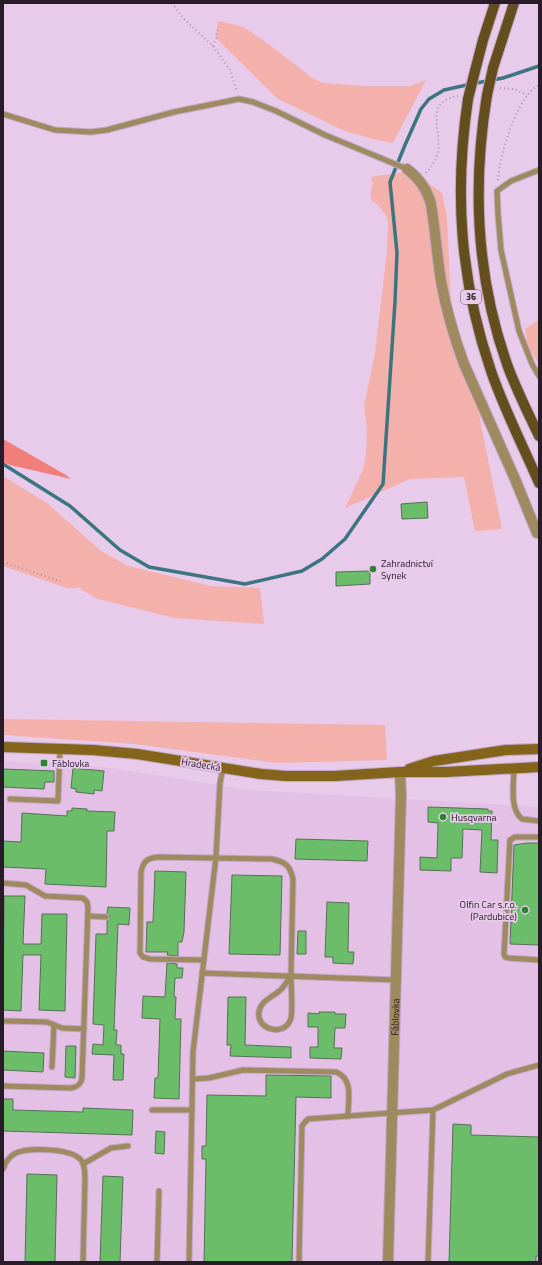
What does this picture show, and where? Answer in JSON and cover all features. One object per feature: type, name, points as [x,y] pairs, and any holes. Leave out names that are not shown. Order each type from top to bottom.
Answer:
[{"type":"main road","name":"36","points":[[495,3],[468,99],[461,164],[460,209],[464,254],[477,324],[492,373],[539,483]]},
{"type":"main road","name":"36","points":[[514,3],[493,68],[487,95],[480,142],[478,208],[484,273],[492,313],[508,367],[518,393],[539,436]]},
{"type":"main road","name":"Hradecká","points":[[3,746],[93,750],[137,754],[261,774],[298,776],[335,776],[400,772],[446,772],[539,767]]},
{"type":"main road","name":"Hradecká","points":[[400,772],[434,761],[506,750],[539,749]]},
{"type":"street","points":[[406,169],[420,180],[432,204],[442,286],[457,345],[537,533]]},
{"type":"street","name":"Fáblovka","points":[[388,1262],[401,795],[400,772]]},
{"type":"lane","points":[[489,3],[490,17]]},
{"type":"lane","points":[[3,114],[55,130],[91,132],[107,130],[174,112],[239,99],[253,102],[276,111],[324,135],[406,169]]},
{"type":"lane","points":[[539,170],[511,181],[498,191],[501,250],[519,331],[532,364],[539,376]]},
{"type":"lane","points":[[10,799],[58,801],[60,749]]},
{"type":"lane","points":[[189,1262],[193,1052],[216,857],[220,783],[223,768]]},
{"type":"lane","points":[[514,768],[513,804],[515,812],[522,819],[539,821]]},
{"type":"lane","points":[[539,837],[515,837],[510,840],[504,954],[505,957],[508,958],[539,960]]},
{"type":"lane","points":[[204,960],[150,959],[143,957],[140,953],[141,873],[144,862],[152,858],[216,857],[272,859],[288,865],[291,870],[292,879],[291,1014],[290,1022],[281,1029],[270,1029],[261,1022],[259,1009],[263,1003],[285,985],[291,975]]},
{"type":"lane","points":[[3,883],[26,885],[45,896],[83,898],[88,905],[81,1083],[77,1087],[71,1088],[3,1086]]},
{"type":"lane","points":[[88,916],[106,916]]},
{"type":"lane","points":[[202,973],[291,975],[396,980]]},
{"type":"lane","points":[[3,1021],[43,1022],[62,1028],[84,1029]]},
{"type":"lane","points":[[52,1067],[54,1025]]},
{"type":"lane","points":[[298,1262],[302,1126],[304,1122],[313,1118],[433,1110],[506,1074],[539,1065]]},
{"type":"lane","points":[[193,1079],[204,1079],[243,1070],[336,1072],[347,1080],[349,1092],[348,1116]]},
{"type":"lane","points":[[152,1110],[192,1110]]},
{"type":"lane","points":[[428,1262],[433,1110]]},
{"type":"lane","points":[[83,1164],[111,1148],[128,1146]]},
{"type":"lane","points":[[3,1169],[5,1159],[26,1151],[54,1150],[68,1153],[81,1159],[85,1178],[83,1262]]},
{"type":"lane","points":[[157,1262],[159,1191]]},
{"type":"path","points":[[172,3],[184,19],[213,46],[230,70],[239,99]]},
{"type":"path","points":[[213,46],[218,27]]},
{"type":"path","points":[[498,191],[502,156],[512,125],[527,95],[539,85]]},
{"type":"path","points":[[3,562],[63,582]]},
{"type":"shaded area","points":[[218,21],[245,28],[311,77],[322,83],[366,86],[410,86],[426,80],[393,143],[373,139],[345,131],[278,99],[216,38]]},
{"type":"shaded area","points":[[411,171],[442,193],[447,218],[451,304],[474,390],[502,529],[475,531],[464,477],[410,479],[345,508],[363,470],[366,453],[367,429],[364,406],[375,353],[387,251],[388,223],[386,215],[377,204],[372,201],[370,194],[373,183],[371,177]]},
{"type":"shaded area","points":[[539,320],[539,364],[528,347],[525,329]]},
{"type":"shaded area","points":[[3,439],[71,479],[10,465],[3,462]]},
{"type":"shaded area","points":[[3,476],[47,503],[101,551],[128,566],[211,586],[260,588],[264,624],[174,618],[98,599],[80,589],[81,587],[67,588],[3,566]]},
{"type":"shaded area","points":[[3,719],[385,725],[387,760],[276,763],[135,744],[3,735]]},
{"type":"shaded area","name":"Fáblovka","points":[[3,761],[104,767],[250,790],[539,807],[539,1262],[3,1262]]},
{"type":"building","points":[[427,502],[428,518],[402,519],[401,504]]},
{"type":"building","points":[[370,571],[370,584],[336,586],[336,572]]},
{"type":"building","points":[[73,768],[104,771],[102,791],[94,790],[94,794],[76,792],[76,789],[71,788]]},
{"type":"building","points":[[3,769],[54,771],[54,782],[45,782],[44,789],[3,787]]},
{"type":"building","points":[[428,807],[488,809],[488,811],[492,811],[491,840],[498,840],[497,873],[480,872],[482,830],[463,829],[462,858],[451,858],[451,871],[420,870],[420,857],[437,858],[438,823],[428,822]]},
{"type":"building","points":[[72,808],[87,809],[87,811],[115,812],[114,831],[107,831],[106,887],[45,884],[46,869],[3,867],[3,841],[21,842],[22,813],[67,816],[67,811],[72,811]]},
{"type":"building","points":[[296,839],[368,841],[367,861],[295,859]]},
{"type":"building","name":"Olfin Car s.r.o. (Pardubice)","points":[[539,843],[539,945],[510,944],[514,845]]},
{"type":"building","points":[[155,871],[186,872],[184,932],[182,942],[178,942],[178,956],[167,955],[168,952],[146,952],[147,922],[153,922]]},
{"type":"building","points":[[232,875],[282,876],[280,955],[229,954]]},
{"type":"building","points":[[4,896],[25,896],[23,944],[41,944],[42,914],[67,914],[65,1011],[39,1010],[41,955],[23,955],[21,1011],[3,1010]]},
{"type":"building","points":[[327,902],[349,903],[348,952],[354,952],[353,964],[333,963],[333,957],[325,957]]},
{"type":"building","points":[[108,907],[130,908],[129,925],[118,924],[114,1030],[117,1030],[116,1045],[121,1045],[121,1054],[124,1054],[123,1080],[113,1080],[114,1055],[92,1054],[93,1044],[103,1045],[104,1025],[93,1024],[96,934],[107,934],[107,921],[110,917],[107,913]]},
{"type":"building","points":[[298,931],[306,931],[306,954],[297,954]]},
{"type":"building","points":[[167,963],[177,964],[177,968],[183,968],[182,978],[175,978],[174,997],[176,997],[175,1019],[181,1019],[179,1099],[154,1098],[155,1078],[158,1078],[160,1019],[142,1018],[143,996],[165,997]]},
{"type":"building","points":[[228,997],[246,997],[245,1045],[291,1047],[291,1058],[230,1056],[231,1045],[227,1045]]},
{"type":"building","points":[[319,1012],[346,1014],[345,1028],[335,1028],[334,1048],[342,1048],[341,1059],[310,1058],[310,1047],[318,1047],[318,1027],[308,1027],[308,1013],[319,1014]]},
{"type":"building","points":[[66,1046],[76,1046],[75,1078],[65,1077]]},
{"type":"building","points":[[3,1051],[44,1053],[43,1072],[3,1070]]},
{"type":"building","points":[[266,1075],[331,1076],[331,1098],[296,1097],[292,1262],[204,1262],[206,1159],[202,1159],[202,1146],[206,1146],[207,1095],[266,1096]]},
{"type":"building","points":[[3,1099],[13,1099],[13,1110],[83,1112],[83,1108],[133,1110],[132,1135],[3,1131]]},
{"type":"building","points":[[453,1124],[471,1125],[471,1135],[539,1137],[539,1256],[536,1256],[536,1262],[449,1262]]},
{"type":"building","points":[[156,1131],[165,1132],[164,1154],[155,1153]]},
{"type":"building","points":[[27,1174],[57,1175],[55,1262],[25,1262]]},
{"type":"building","points":[[103,1176],[123,1177],[120,1262],[100,1262]]},
{"type":"waterway","points":[[3,464],[70,506],[120,550],[149,567],[245,584],[302,571],[322,559],[345,539],[383,484],[397,253],[390,182],[405,145],[421,109],[429,99],[444,90],[503,78],[539,66]]},
{"type":"place","name":"Zahradnictví Synek","points":[[373,569]]},
{"type":"place","name":"Fáblovka","points":[[44,763]]},
{"type":"place","name":"Husqvarna","points":[[443,817]]},
{"type":"place","name":"Olfin Car s.r.o. (Pardubice)","points":[[525,910]]}]
